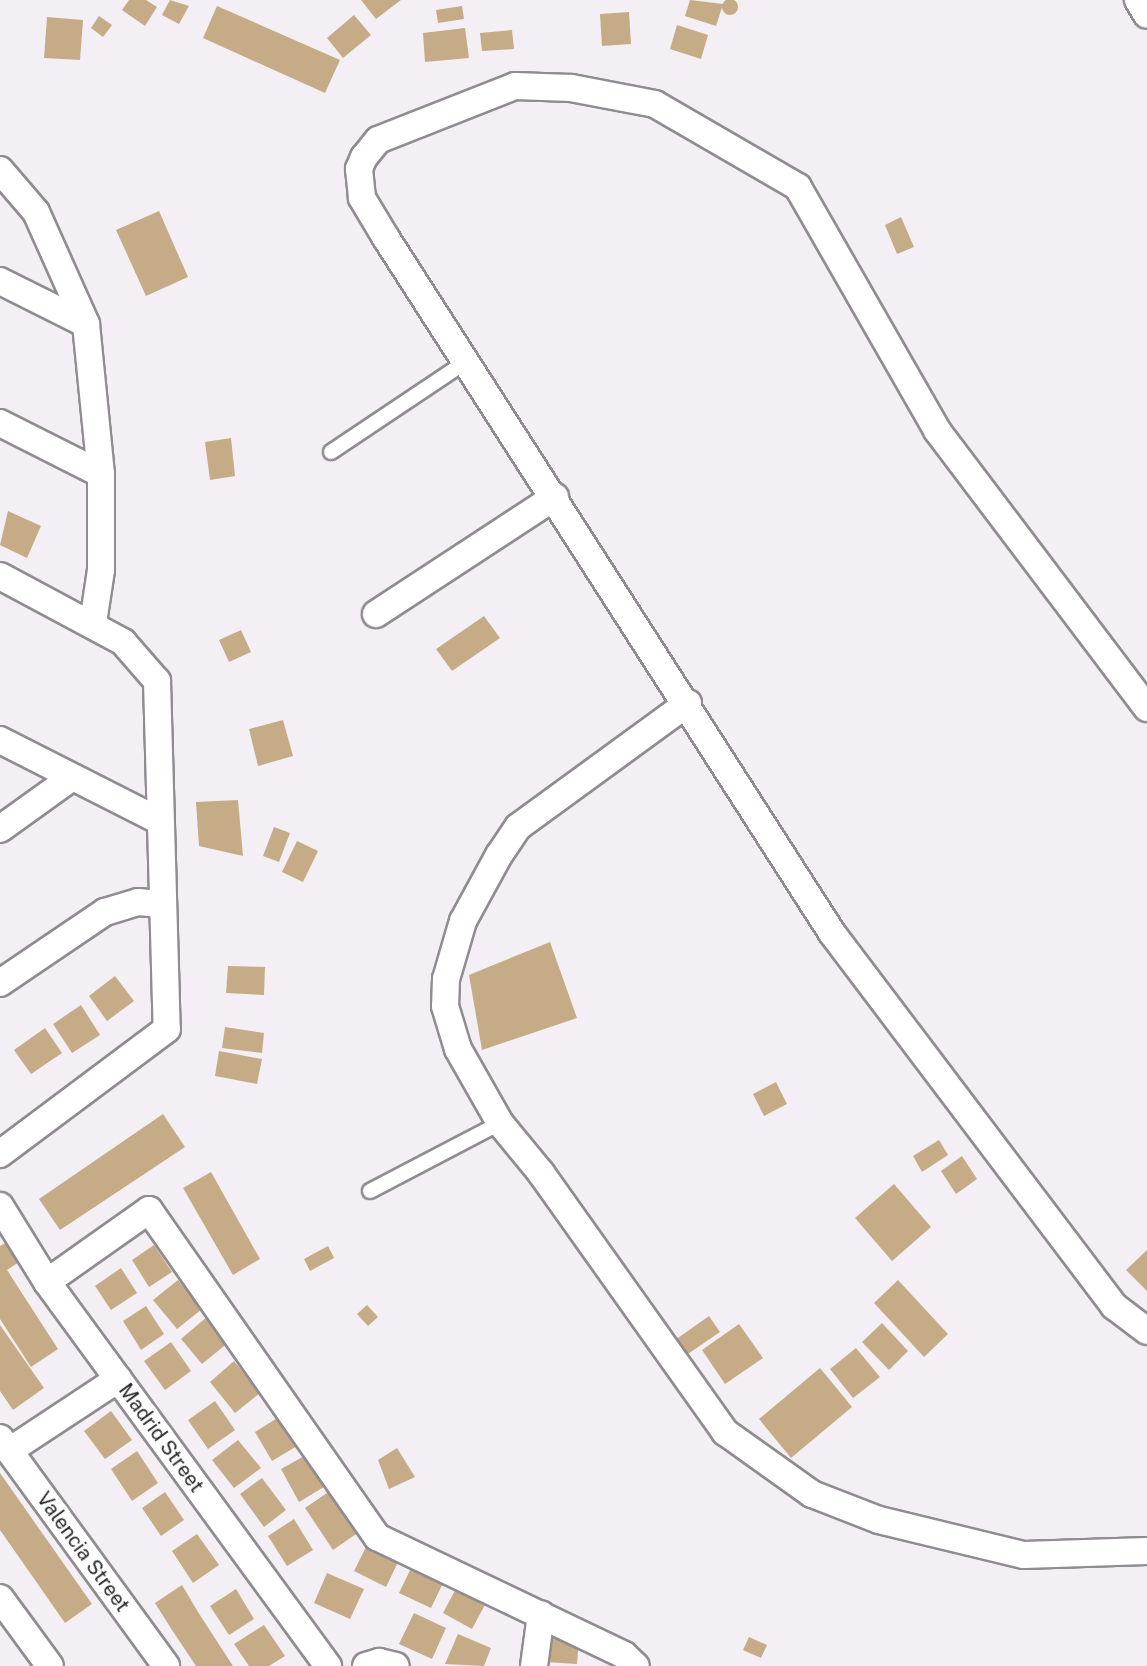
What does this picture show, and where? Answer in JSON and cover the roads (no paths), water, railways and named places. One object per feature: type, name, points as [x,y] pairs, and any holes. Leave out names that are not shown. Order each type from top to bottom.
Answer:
[{"type":"street","points":[[1138,0],[1147,15]]},
{"type":"street","points":[[1147,708],[937,430],[798,187],[655,104],[571,88],[515,86],[378,140],[364,157],[359,169],[362,198],[688,703],[832,933],[1114,1306],[1147,1331]]},
{"type":"street","points":[[0,170],[36,212],[86,324],[101,474],[101,570],[93,623]]},
{"type":"street","points":[[0,281],[86,324]]},
{"type":"street","points":[[0,423],[101,474]]},
{"type":"street","points":[[376,614],[555,497]]},
{"type":"street","points":[[0,576],[93,623],[123,642],[157,681],[161,904],[167,1029],[163,1036],[0,1154]]},
{"type":"street","points":[[688,703],[518,827],[463,921],[446,979],[445,1006],[458,1049],[500,1123],[541,1173],[725,1432],[812,1494],[879,1520],[1024,1555],[1147,1551]]},
{"type":"street","points":[[0,740],[160,821]]},
{"type":"street","points":[[0,829],[71,778]]},
{"type":"street","points":[[0,983],[105,912],[138,902],[161,904]]},
{"type":"street","name":"Madrid Street","points":[[0,1206],[47,1282],[328,1666]]},
{"type":"street","points":[[47,1282],[149,1210],[377,1537],[541,1614],[636,1666]]},
{"type":"street","points":[[5,1444],[118,1379]]},
{"type":"street","name":"Valencia Street","points":[[5,1444],[166,1666]]},
{"type":"street","points":[[0,1598],[50,1666]]},
{"type":"street","points":[[534,1666],[541,1614]]},
{"type":"street","points":[[366,1666],[396,1666]]},
{"type":"lane","points":[[331,452],[467,361]]},
{"type":"lane","points":[[370,1191],[500,1123]]}]
